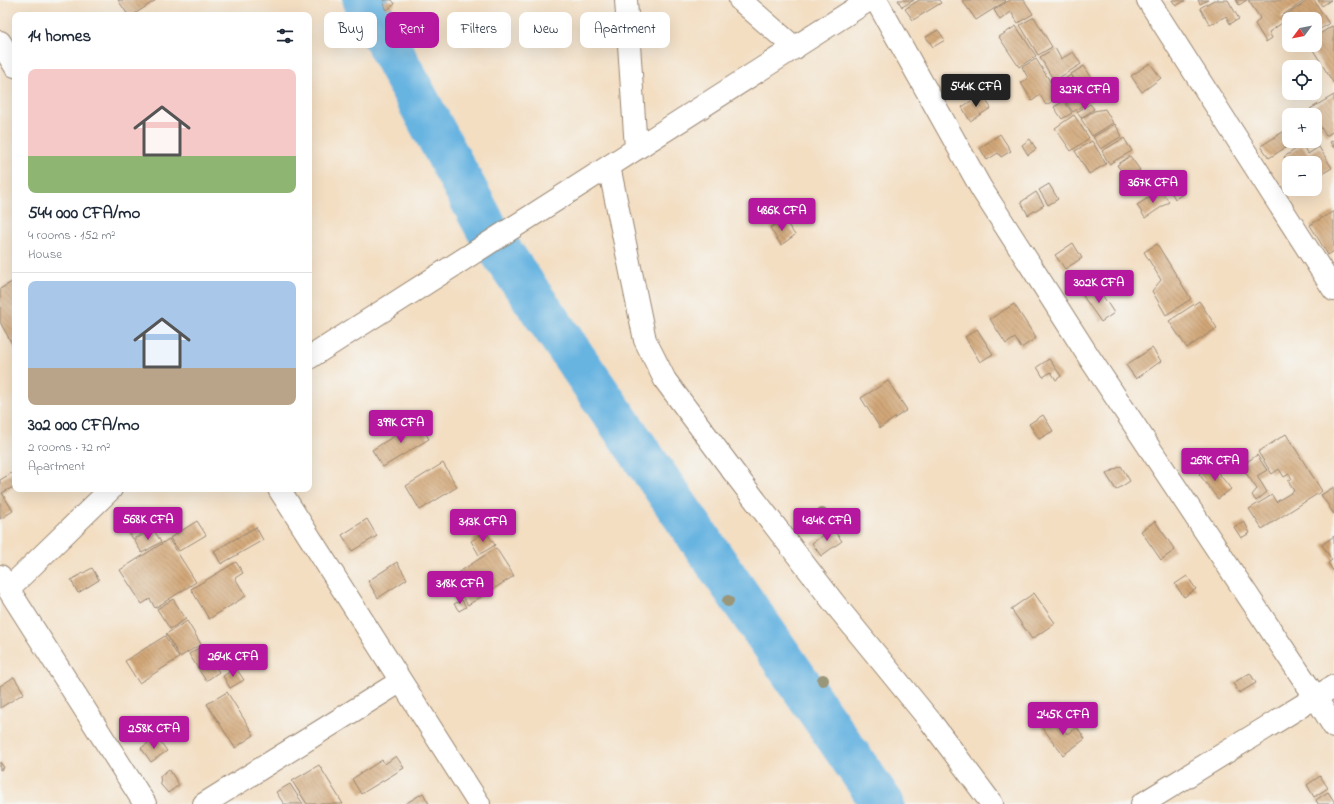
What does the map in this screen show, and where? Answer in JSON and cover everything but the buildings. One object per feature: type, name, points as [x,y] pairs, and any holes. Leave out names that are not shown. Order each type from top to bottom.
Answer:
[{"type":"street","points":[[626,0],[636,149]]},
{"type":"street","points":[[740,0],[795,48]]},
{"type":"street","points":[[312,356],[869,0]]},
{"type":"street","points":[[876,0],[981,188],[1089,357],[1325,692],[1334,727]]},
{"type":"street","points":[[1148,0],[1334,290]]},
{"type":"street","points":[[0,42],[12,61]]},
{"type":"street","points":[[609,166],[645,340],[664,380],[834,604],[931,722],[992,804]]},
{"type":"street","points":[[108,492],[4,582],[146,804]]},
{"type":"street","points":[[281,492],[479,804]]},
{"type":"street","points":[[204,804],[401,681]]},
{"type":"street","points":[[1142,804],[1325,692]]},
{"type":"waterway","points":[[364,0],[493,240],[883,804]]}]
